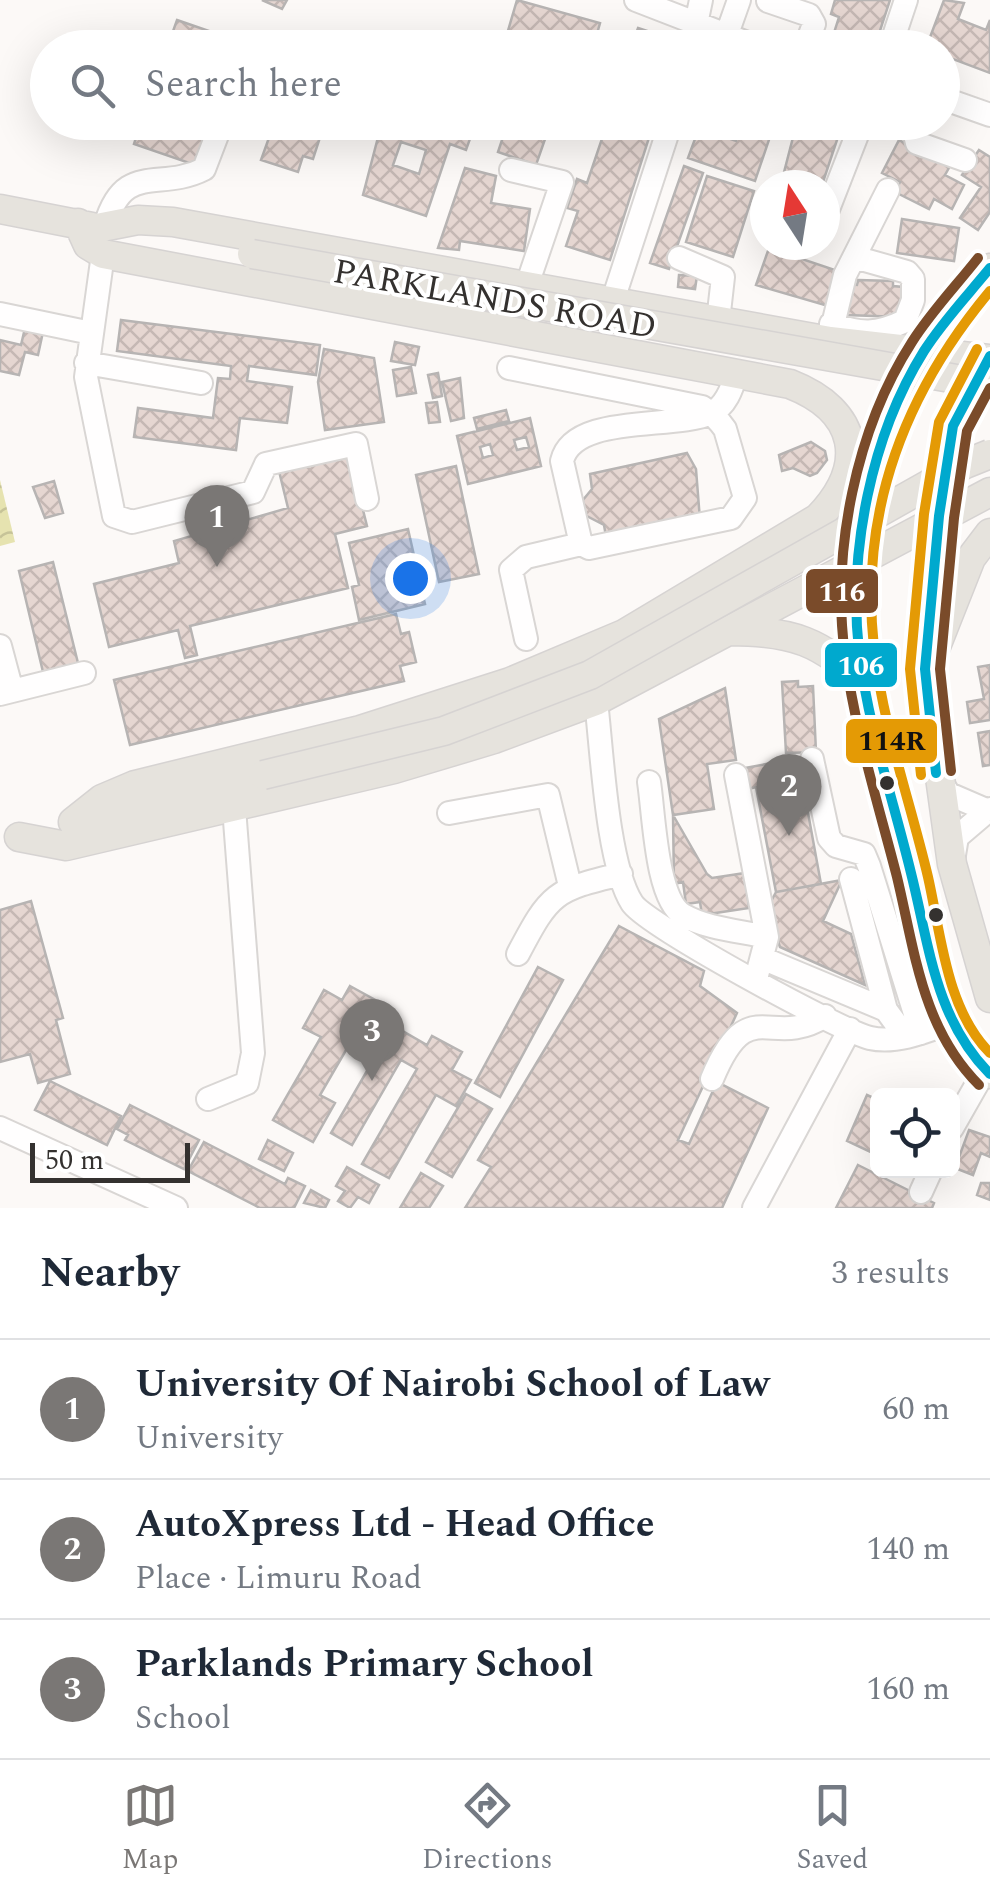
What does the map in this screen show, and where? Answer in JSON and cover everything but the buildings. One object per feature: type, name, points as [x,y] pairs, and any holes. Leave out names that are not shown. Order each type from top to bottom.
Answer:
[{"type":"main road","name":"PARKLANDS ROAD","points":[[0,209],[96,233],[990,365]]},
{"type":"main road","points":[[96,233],[138,220],[173,222],[718,321],[830,332],[990,365],[953,426],[938,516],[925,669],[936,775],[952,864],[990,998]]},
{"type":"main road","points":[[72,822],[102,799],[134,786],[360,730],[510,682],[624,634],[798,532],[839,496],[849,465],[849,441],[839,416],[819,396],[790,384],[96,233]]},
{"type":"main road","points":[[987,1072],[952,1022],[927,940],[866,686],[858,620],[868,495],[878,451],[924,351],[990,268]]},
{"type":"main road","points":[[9,840],[444,730],[590,675],[965,464],[990,454]]},
{"type":"main road","points":[[9,840],[66,846],[394,769],[494,739],[596,701],[938,516],[990,492]]},
{"type":"main road","points":[[925,669],[971,558],[990,533]]},
{"type":"main road","points":[[723,631],[778,631],[803,638],[844,662],[866,686]]},
{"type":"street","points":[[636,0],[710,21]]},
{"type":"street","points":[[710,21],[724,0]]},
{"type":"street","points":[[710,21],[738,0]]},
{"type":"street","points":[[896,30],[906,0]]},
{"type":"street","points":[[768,1],[810,15],[812,30]]},
{"type":"street","points":[[960,103],[989,111]]},
{"type":"street","points":[[215,140],[204,169],[192,175],[139,180],[112,200],[96,233],[86,363],[108,504],[114,516],[132,522],[253,492],[266,464],[356,444],[367,500]]},
{"type":"street","points":[[613,300],[665,140]]},
{"type":"street","points":[[840,178],[855,140]]},
{"type":"street","points":[[915,140],[965,160]]},
{"type":"street","points":[[512,170],[562,182],[527,284]]},
{"type":"street","points":[[854,258],[906,272],[913,279],[913,300],[905,320],[869,334],[830,332],[854,258],[888,190]]},
{"type":"street","points":[[679,258],[719,272],[723,277],[718,321]]},
{"type":"street","points":[[0,314],[90,333]]},
{"type":"street","points":[[86,363],[200,383]]},
{"type":"street","points":[[509,368],[711,413],[725,429],[745,498],[731,518],[681,532],[589,548],[581,544],[526,558],[512,570],[526,639]]},
{"type":"street","points":[[581,544],[562,460],[573,440],[585,434],[711,413],[727,398],[736,374]]},
{"type":"street","points":[[0,646],[6,692],[84,672]]},
{"type":"street","points":[[596,701],[621,874],[633,905],[676,940],[763,959],[826,1016],[870,1038],[913,1035],[952,1022]]},
{"type":"street","points":[[812,759],[829,838],[836,846],[864,854],[869,866],[913,1035]]},
{"type":"street","points":[[736,775],[763,959]]},
{"type":"street","points":[[936,775],[949,794],[988,810],[958,837],[952,864]]},
{"type":"street","points":[[649,782],[666,898],[681,914],[763,959],[886,1010],[913,1035]]},
{"type":"street","points":[[449,813],[548,795],[570,886]]},
{"type":"street","points":[[208,1100],[246,1083],[253,1053],[234,808]]},
{"type":"street","points":[[518,954],[544,905],[570,886],[621,874]]},
{"type":"street","points":[[851,879],[886,1010]]},
{"type":"street","points":[[712,1079],[728,1044],[740,1032],[756,1025],[802,1029],[826,1016]]},
{"type":"street","points":[[754,1208],[850,1029]]},
{"type":"street","points":[[960,1115],[987,1072]]},
{"type":"street","points":[[2,1133],[176,1208]]},
{"type":"water","points":[[0,480],[15,542],[0,546]]},
{"type":"transit line","name":"116","points":[[978,258],[912,342],[876,413],[852,492],[845,534],[842,616],[855,711],[923,988],[945,1039],[979,1085]]},
{"type":"transit line","name":"106","points":[[990,268],[924,351],[890,420],[867,496],[856,613],[868,707],[929,953],[957,1029],[990,1074]]},
{"type":"transit line","name":"114R","points":[[990,291],[933,371],[894,457],[881,502],[871,598],[884,706],[928,877],[947,970],[964,1015],[990,1053]]},
{"type":"transit line","name":"114R","points":[[921,775],[910,669],[924,514],[939,422],[977,349]]},
{"type":"transit line","name":"106","points":[[936,773],[925,669],[939,516],[953,426],[990,356]]},
{"type":"transit line","name":"116","points":[[951,771],[940,669],[954,518],[967,431],[990,388]]},
{"type":"place","name":"University Of Nairobi School of Law","points":[[217,567]]},
{"type":"place","name":"AutoXpress Ltd - Head Office","points":[[789,836]]},
{"type":"place","name":"Parklands Primary School","points":[[372,1081]]}]
